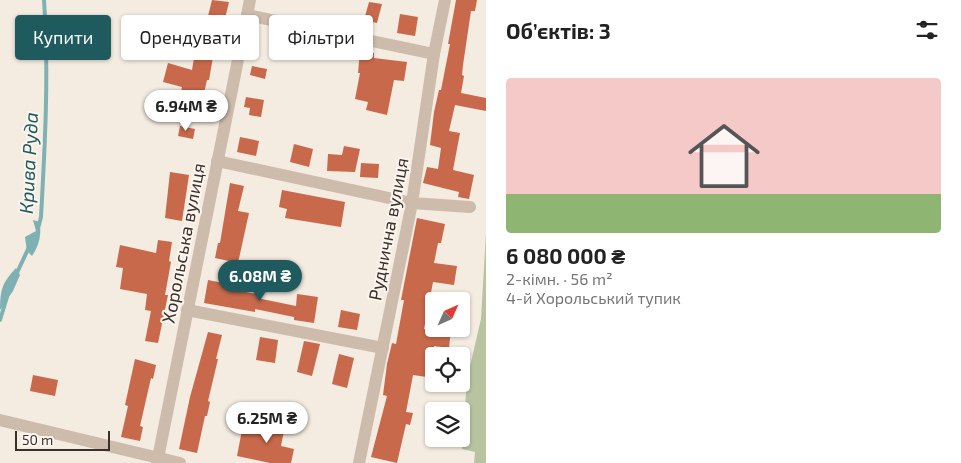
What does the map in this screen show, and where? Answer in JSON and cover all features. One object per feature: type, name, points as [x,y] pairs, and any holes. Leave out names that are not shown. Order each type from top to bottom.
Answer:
[{"type":"street","name":"Хорольська вулиця","points":[[246,15],[250,0]]},
{"type":"street","name":"Руднична вулиця","points":[[359,463],[412,203],[434,54],[445,0]]},
{"type":"street","points":[[259,18],[434,54]]},
{"type":"street","name":"Хорольська вулиця","points":[[157,461],[237,60]]},
{"type":"street","points":[[217,162],[412,203],[470,207]]},
{"type":"street","points":[[187,310],[382,348]]},
{"type":"street","points":[[0,420],[157,461],[180,463]]},
{"type":"green space","points":[[486,233],[486,463],[474,463],[475,452],[462,449],[462,447],[470,447],[470,402],[465,402],[466,392],[470,392],[470,366],[481,319]]},
{"type":"water","points":[[33,220],[40,222],[40,231],[38,243],[32,256],[27,251],[25,237],[36,231]]},
{"type":"water","points":[[16,268],[20,275],[13,291],[0,310],[3,287]]},
{"type":"building","points":[[212,0],[229,2],[226,15],[208,15]]},
{"type":"building","points":[[456,0],[477,0],[475,11],[471,11],[461,93],[486,98],[486,111],[455,105],[449,131],[460,133],[453,170],[474,175],[469,199],[458,197],[459,192],[423,183],[427,167],[438,169],[441,148],[430,145],[434,112],[439,90],[441,90]]},
{"type":"building","points":[[369,2],[382,4],[377,23],[373,22],[373,15],[365,15]]},
{"type":"building","points":[[400,14],[418,17],[415,36],[397,33]]},
{"type":"building","points":[[373,53],[374,58],[407,62],[404,81],[394,80],[387,115],[366,110],[368,102],[355,99],[360,73],[358,73],[359,60],[373,60]]},
{"type":"building","points":[[194,60],[212,60],[200,110],[178,105],[182,87],[163,82],[168,63],[192,70]]},
{"type":"building","points":[[252,66],[267,69],[265,79],[250,75]]},
{"type":"building","points":[[246,97],[264,100],[261,117],[249,115],[250,108],[244,107]]},
{"type":"building","points":[[180,126],[195,129],[193,139],[178,136]]},
{"type":"building","points":[[240,137],[259,141],[256,156],[237,152]]},
{"type":"building","points":[[294,144],[313,149],[309,167],[290,162]]},
{"type":"building","points":[[344,146],[360,149],[355,172],[327,171],[328,154],[342,155]]},
{"type":"building","points":[[361,163],[379,164],[378,178],[360,177]]},
{"type":"building","points":[[170,172],[189,175],[182,221],[165,218]]},
{"type":"building","points":[[230,183],[244,186],[238,211],[249,213],[238,263],[215,258],[218,243],[220,243]]},
{"type":"building","points":[[282,190],[345,202],[341,227],[285,218],[287,209],[279,207]]},
{"type":"building","points":[[417,218],[445,224],[441,243],[438,243],[434,263],[457,266],[454,285],[433,282],[431,292],[425,292],[424,329],[425,338],[450,338],[449,347],[425,347],[425,377],[413,375],[406,412],[413,413],[410,425],[406,424],[397,463],[371,457],[387,396],[383,395],[387,364],[392,343],[396,344],[404,300],[401,300]]},
{"type":"building","points":[[158,240],[172,242],[169,261],[171,262],[165,295],[168,295],[158,343],[145,341],[151,311],[145,310],[147,294],[120,289],[123,268],[116,267],[120,245],[156,253]]},
{"type":"building","points":[[208,280],[228,284],[227,289],[258,294],[257,298],[296,306],[297,294],[318,297],[314,323],[294,320],[294,317],[255,309],[255,312],[204,303]]},
{"type":"building","points":[[341,310],[360,314],[357,330],[338,327]]},
{"type":"building","points":[[208,332],[222,335],[208,401],[210,402],[197,453],[179,449],[190,397]]},
{"type":"building","points":[[260,337],[278,340],[275,363],[256,360]]},
{"type":"building","points":[[304,341],[320,344],[312,376],[297,372]]},
{"type":"building","points":[[339,354],[354,358],[347,388],[332,384]]},
{"type":"building","points":[[135,359],[156,365],[153,379],[151,378],[140,426],[143,427],[140,441],[121,437],[128,406],[125,405]]},
{"type":"building","points":[[33,375],[58,380],[55,396],[30,391]]},
{"type":"building","points":[[275,412],[287,415],[281,446],[294,449],[291,463],[270,463],[237,456],[242,430],[270,436]]},
{"type":"waterway","name":"Крива Руда","points":[[39,225],[41,217],[46,109],[44,0]]},
{"type":"waterway","name":"Крива Руда","points":[[16,275],[29,247]]},
{"type":"waterway","name":"Крива Руда","points":[[0,320],[7,297]]}]
